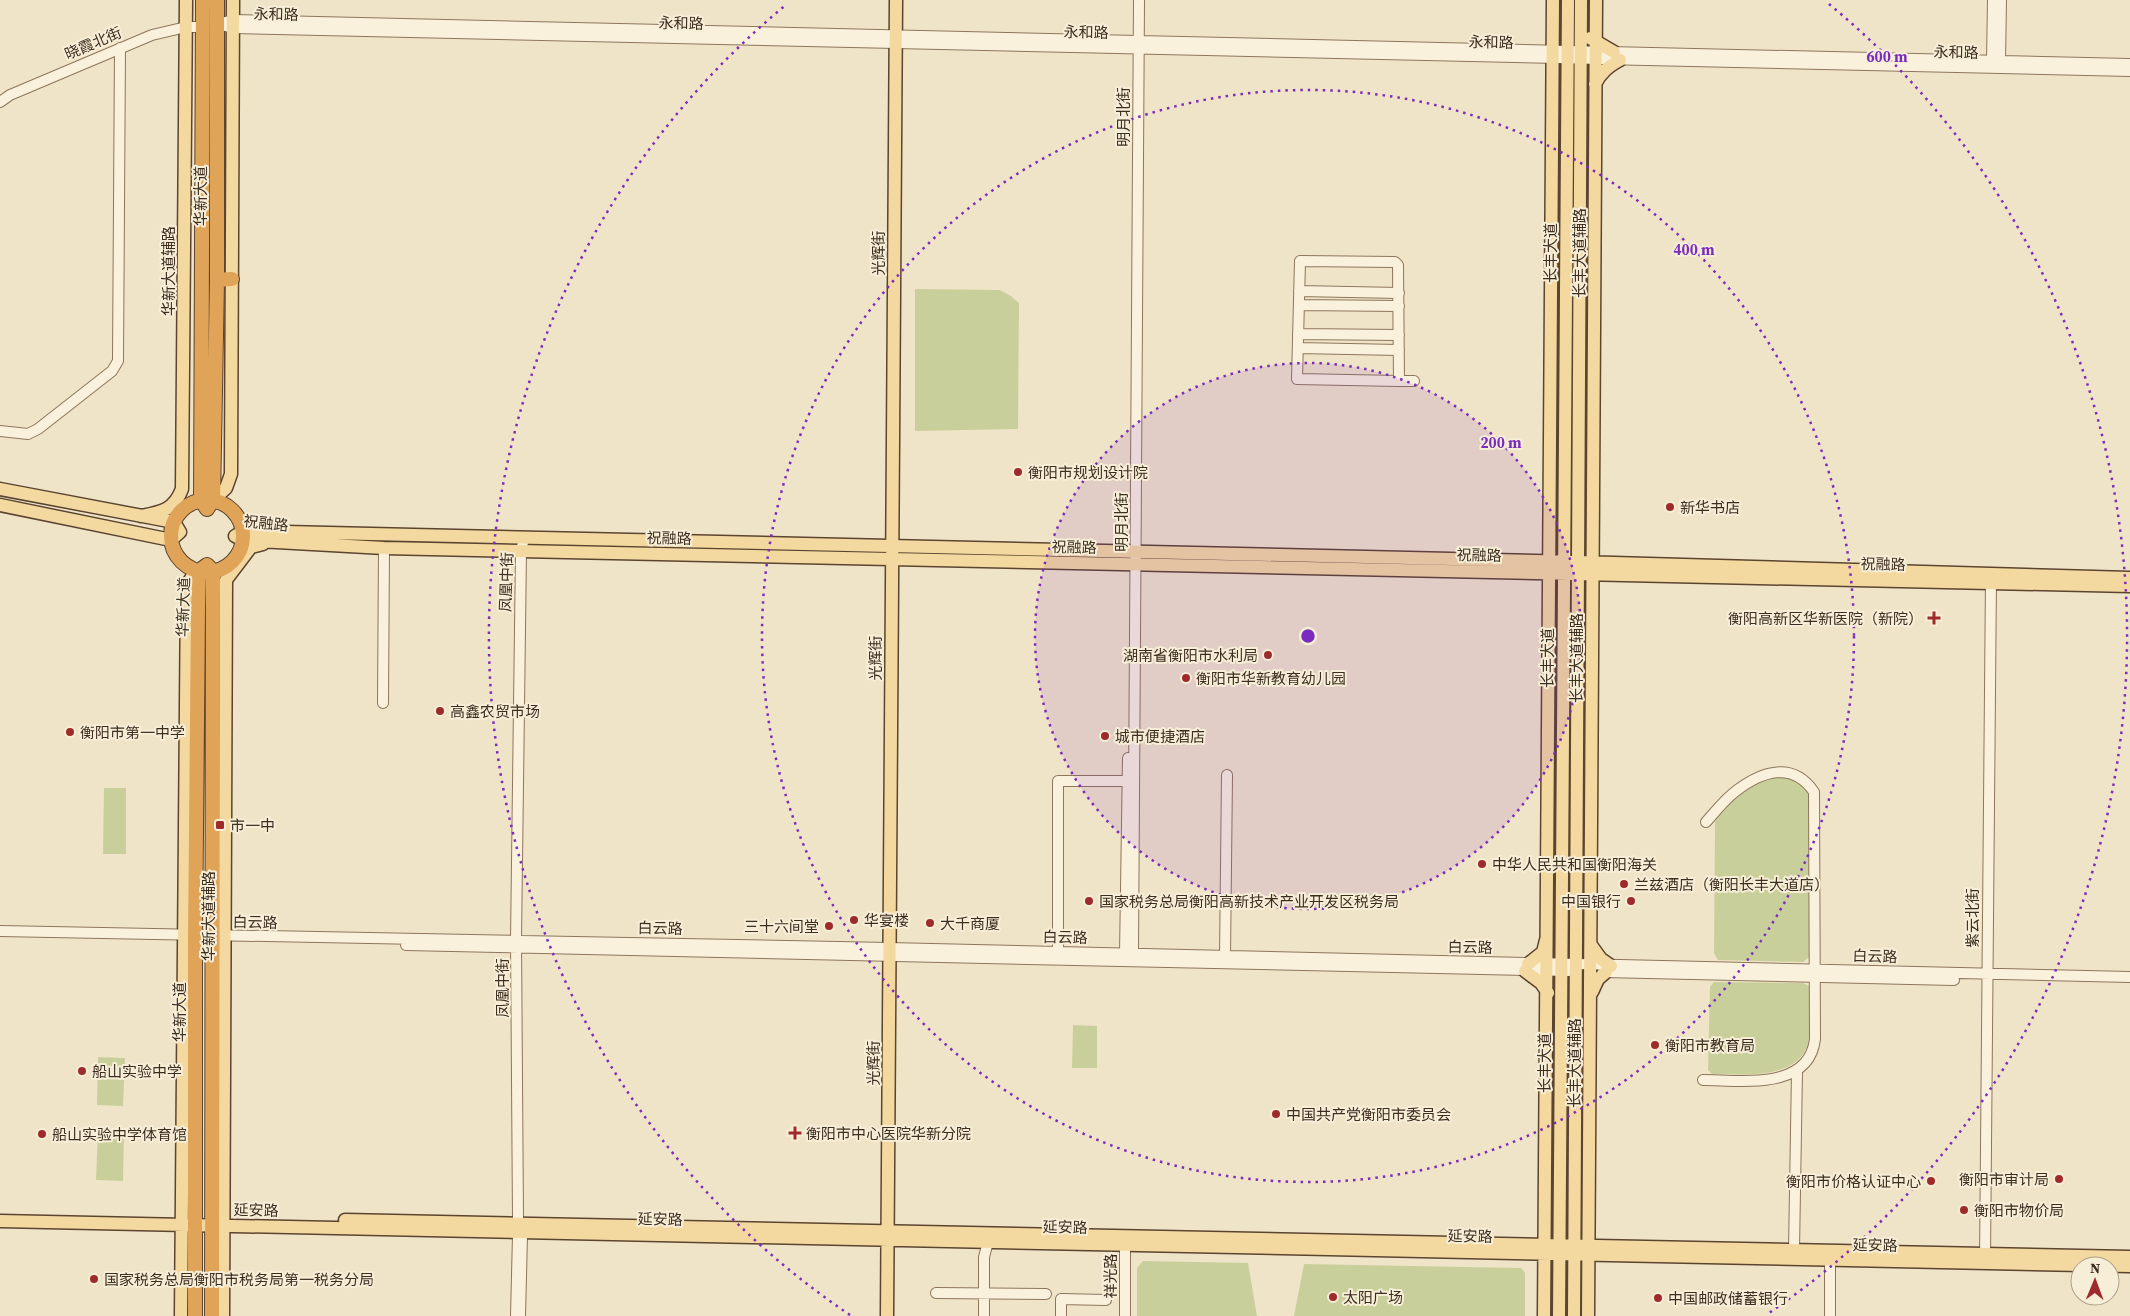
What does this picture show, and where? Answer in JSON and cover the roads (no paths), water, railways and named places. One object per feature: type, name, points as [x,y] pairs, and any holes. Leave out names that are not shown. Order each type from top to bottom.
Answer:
[{"type":"highway","name":"华新大道","points":[[203,0],[210,26],[217,280],[207,503]]},
{"type":"highway","name":"华新大道","points":[[207,503],[210,26],[217,0]]},
{"type":"highway","points":[[217,280],[232,279]]},
{"type":"highway","points":[[207,503],[224,504],[240,520],[241,548],[232,561],[220,569],[206,569],[190,560],[180,546],[175,531],[185,508],[207,503]]},
{"type":"highway","name":"华新大道","points":[[195,1316],[189,1221],[190,938],[206,569]]},
{"type":"highway","name":"华新大道","points":[[206,569],[218,939],[218,1221],[212,1316]]},
{"type":"main road","name":"华新大道辅路","points":[[141,516],[158,513],[175,504],[182,489],[186,0]]},
{"type":"main road","points":[[207,503],[226,488],[231,474],[233,0]]},
{"type":"main road","name":"光辉街","points":[[882,1316],[885,1235],[892,39],[889,0]]},
{"type":"main road","name":"光辉街","points":[[892,39],[896,0]]},
{"type":"main road","name":"长丰大道辅路","points":[[1544,1316],[1553,0]]},
{"type":"main road","name":"长丰大道","points":[[1559,1310],[1568,0]]},
{"type":"main road","name":"长丰大道","points":[[1574,1316],[1579,568],[1579,218],[1582,0]]},
{"type":"main road","name":"长丰大道辅路","points":[[1588,1316],[1596,0]]},
{"type":"main road","points":[[1581,33],[1596,51],[1617,56],[1599,76],[1595,84]]},
{"type":"main road","points":[[1579,218],[1595,218]]},
{"type":"main road","points":[[1551,322],[1579,322]]},
{"type":"main road","points":[[0,490],[141,516],[175,531]]},
{"type":"main road","points":[[0,505],[175,531]]},
{"type":"main road","points":[[1579,530],[1616,569],[1598,586],[1592,599]]},
{"type":"main road","points":[[1523,567],[1544,549],[1550,534]]},
{"type":"main road","name":"祝融路","points":[[240,536],[524,538],[889,553]]},
{"type":"main road","name":"祝融路","points":[[240,536],[272,542],[384,548],[524,551],[889,553],[1133,558],[1523,567],[1549,574],[1564,568],[1592,568],[1991,578],[2130,578]]},
{"type":"main road","name":"华新大道辅路","points":[[218,939],[226,580],[251,547],[272,542]]},
{"type":"main road","points":[[1523,567],[1549,574],[1564,602]]},
{"type":"main road","name":"祝融路","points":[[1991,578],[2130,586]]},
{"type":"main road","points":[[1577,883],[1591,851]]},
{"type":"main road","points":[[1577,913],[1591,944],[1609,969],[1598,979],[1592,989],[1591,1002]]},
{"type":"main road","points":[[1548,935],[1543,952],[1526,967],[1541,983],[1561,1018]]},
{"type":"main road","points":[[1575,1195],[1590,1224],[1611,1251],[1593,1268],[1589,1281]]},
{"type":"main road","points":[[1545,1208],[1543,1224],[1537,1237],[1520,1249],[1544,1275],[1559,1310]]},
{"type":"main road","name":"延安路","points":[[0,1212],[189,1221]]},
{"type":"main road","name":"延安路","points":[[0,1221],[218,1221],[1611,1251],[1984,1258],[2130,1257]]},
{"type":"main road","points":[[181,1316],[189,1221]]},
{"type":"main road","points":[[218,1221],[222,1316]]},
{"type":"main road","name":"光辉街","points":[[885,1235],[887,1316]]},
{"type":"main road","name":"延安路","points":[[885,1235],[988,1242],[1125,1240]]},
{"type":"main road","name":"延安路","points":[[1611,1251],[1794,1250],[1830,1255]]},
{"type":"main road","name":"延安路","points":[[1984,1258],[2130,1266]]},
{"type":"street","name":"明月北街","points":[[1133,0],[1136,45]]},
{"type":"street","name":"明月北街","points":[[1129,954],[1136,45],[1139,0]]},
{"type":"street","points":[[1993,0],[1996,64]]},
{"type":"street","points":[[1996,64],[2001,0]]},
{"type":"street","name":"永和路","points":[[210,26],[233,24],[1568,55],[1581,55],[1596,51],[1617,56],[1996,64],[2130,64]]},
{"type":"street","name":"晓霞北街","points":[[0,102],[10,95],[152,35],[186,27],[210,26]]},
{"type":"street","points":[[0,431],[28,434],[38,429],[112,372],[118,360],[120,48]]},
{"type":"street","name":"永和路","points":[[1996,64],[2130,72]]},
{"type":"street","points":[[1399,381],[1400,270],[1398,265],[1395,262],[1300,261],[1297,379],[1399,381],[1414,381]]},
{"type":"street","points":[[1299,291],[1399,293]]},
{"type":"street","points":[[1299,305],[1399,306]]},
{"type":"street","points":[[1298,334],[1399,335]]},
{"type":"street","points":[[1298,348],[1399,350]]},
{"type":"street","name":"凤凰中街","points":[[520,1316],[522,1235],[520,1228],[520,944],[524,538]]},
{"type":"street","points":[[383,703],[384,548]]},
{"type":"street","name":"明月北街","points":[[1129,954],[1127,781],[1133,558]]},
{"type":"street","name":"紫云北街","points":[[1984,1258],[1991,578]]},
{"type":"street","points":[[1703,1080],[1762,1080],[1780,1078],[1797,1071],[1811,1055],[1814,1047],[1814,792],[1808,783],[1792,773],[1769,772],[1736,791],[1706,822]]},
{"type":"street","points":[[1225,956],[1227,776]]},
{"type":"street","points":[[1058,952],[1058,781],[1127,781]]},
{"type":"street","name":"白云路","points":[[0,931],[218,939],[1526,967]]},
{"type":"street","name":"白云路","points":[[0,936],[190,938]]},
{"type":"street","name":"白云路","points":[[887,952],[1058,952],[1225,956],[1547,968],[1814,973],[2130,984]]},
{"type":"street","name":"白云路","points":[[1987,978],[2130,977]]},
{"type":"street","points":[[1794,1250],[1797,1071]]},
{"type":"street","name":"凤凰中街","points":[[516,1316],[518,1235],[520,1228]]},
{"type":"street","name":"祥光路","points":[[1125,1240],[1126,1316]]},
{"type":"street","points":[[984,1316],[984,1257],[988,1242]]},
{"type":"street","points":[[1830,1255],[1830,1316]]},
{"type":"street","points":[[936,1293],[1046,1294]]},
{"type":"street","points":[[1061,1316],[1061,1299],[1106,1300]]},
{"type":"place","name":"衡阳市规划设计院","points":[[1018,472]]},
{"type":"place","name":"新华书店","points":[[1670,507]]},
{"type":"place","name":"衡阳高新区华新医院（新院）","points":[[1934,618]]},
{"type":"place","name":"湖南省衡阳市水利局","points":[[1268,655]]},
{"type":"place","name":"衡阳市华新教育幼儿园","points":[[1186,678]]},
{"type":"place","name":"高鑫农贸市场","points":[[440,711]]},
{"type":"place","name":"衡阳市第一中学","points":[[70,732]]},
{"type":"place","name":"城市便捷酒店","points":[[1105,736]]},
{"type":"place","name":"市一中","points":[[220,825]]},
{"type":"place","name":"中华人民共和国衡阳海关","points":[[1482,864]]},
{"type":"place","name":"兰兹酒店（衡阳长丰大道店）","points":[[1624,884]]},
{"type":"place","name":"国家税务总局衡阳高新技术产业开发区税务局","points":[[1089,901]]},
{"type":"place","name":"中国银行","points":[[1631,901]]},
{"type":"place","name":"华宴楼","points":[[854,920]]},
{"type":"place","name":"大千商厦","points":[[930,923]]},
{"type":"place","name":"三十六间堂","points":[[829,926]]},
{"type":"place","name":"衡阳市教育局","points":[[1655,1045]]},
{"type":"place","name":"船山实验中学","points":[[82,1071]]},
{"type":"place","name":"中国共产党衡阳市委员会","points":[[1276,1114]]},
{"type":"place","name":"衡阳市中心医院华新分院","points":[[795,1133]]},
{"type":"place","name":"船山实验中学体育馆","points":[[42,1134]]},
{"type":"place","name":"衡阳市审计局","points":[[2059,1179]]},
{"type":"place","name":"衡阳市价格认证中心","points":[[1931,1181]]},
{"type":"place","name":"衡阳市物价局","points":[[1964,1210]]},
{"type":"place","name":"国家税务总局衡阳市税务局第一税务分局","points":[[94,1279]]},
{"type":"place","name":"太阳广场","points":[[1333,1297]]},
{"type":"place","name":"中国邮政储蓄银行","points":[[1658,1298]]}]
